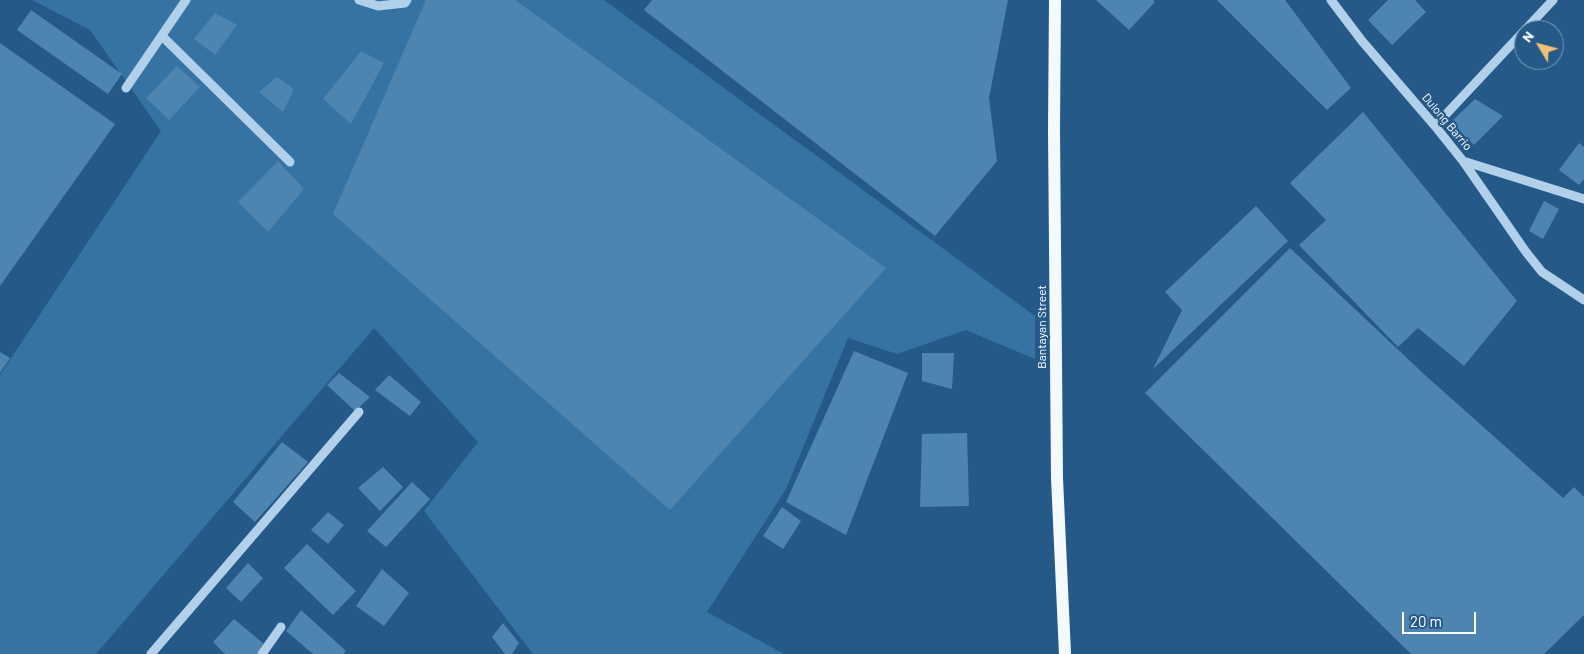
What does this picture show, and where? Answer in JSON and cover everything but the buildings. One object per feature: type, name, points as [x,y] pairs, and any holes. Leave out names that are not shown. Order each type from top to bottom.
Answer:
[{"type":"main road","name":"Bantayan Street","points":[[1055,0],[1054,140],[1057,478],[1064,654]]},
{"type":"street","points":[[126,88],[186,0]]},
{"type":"street","points":[[359,0],[378,6],[405,3],[407,0]]},
{"type":"street","name":"Dulong Barrio","points":[[1331,0],[1362,41],[1463,161],[1584,199]]},
{"type":"street","points":[[1534,20],[1553,0]]},
{"type":"street","points":[[162,36],[290,162]]},
{"type":"street","points":[[1435,126],[1514,42]]},
{"type":"street","points":[[1463,161],[1542,272],[1584,300]]},
{"type":"street","points":[[151,654],[359,412]]},
{"type":"street","points":[[262,654],[281,628]]},
{"type":"shaded area","points":[[32,0],[604,0],[1035,316],[1035,359],[966,330],[897,354],[848,338],[786,489],[707,612],[784,654],[533,654],[424,511],[478,442],[374,328],[96,654],[0,654],[0,375],[161,131],[90,30]]}]
